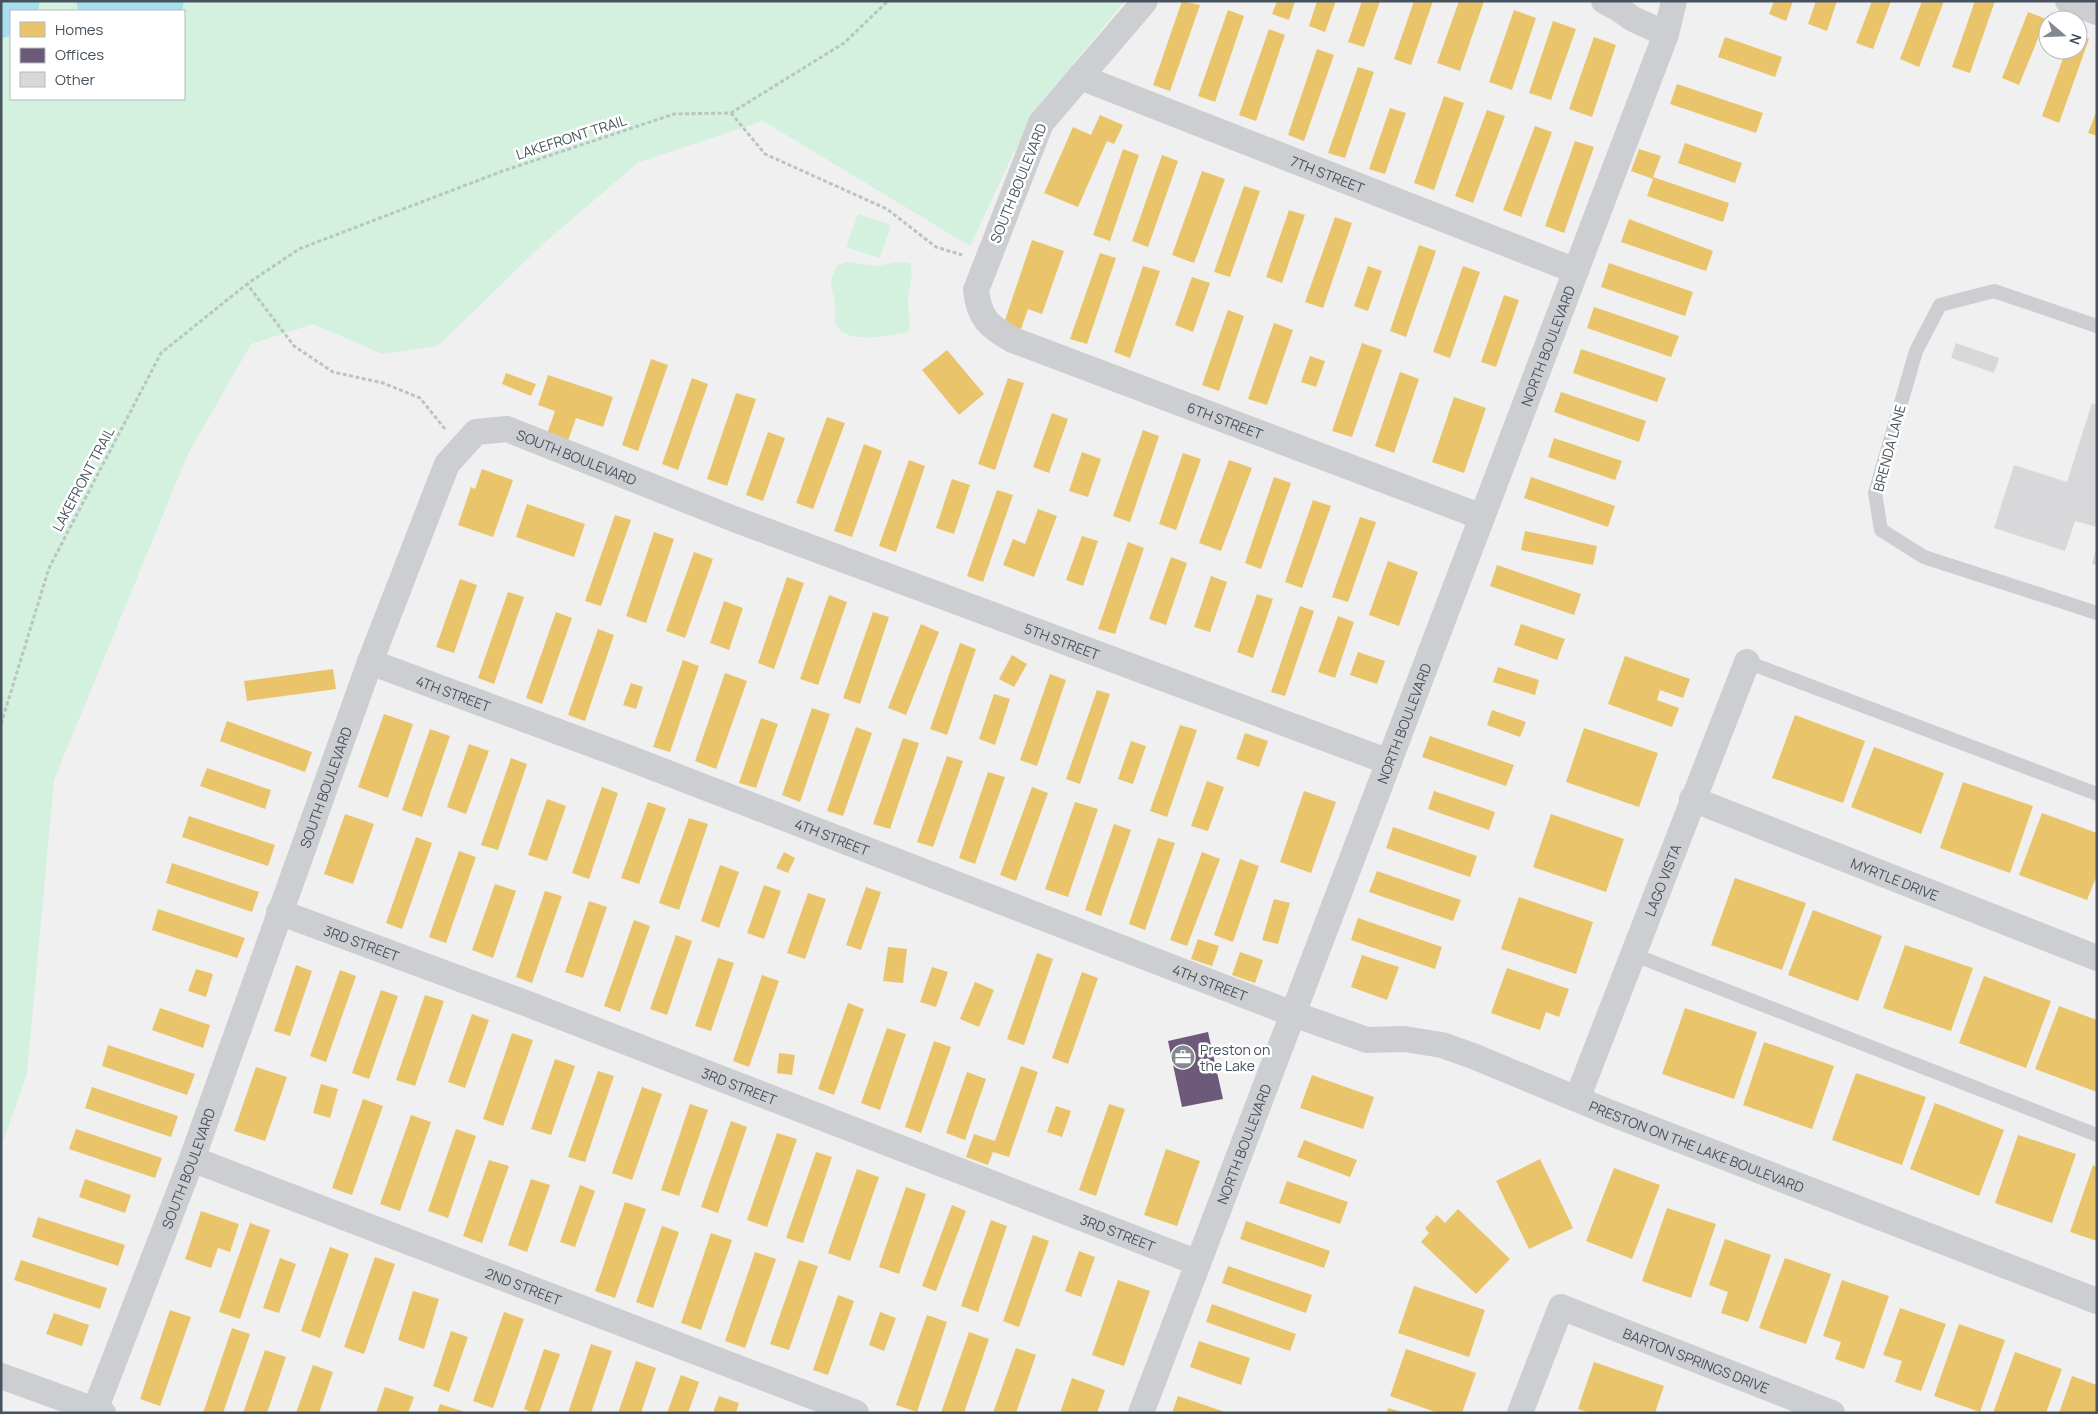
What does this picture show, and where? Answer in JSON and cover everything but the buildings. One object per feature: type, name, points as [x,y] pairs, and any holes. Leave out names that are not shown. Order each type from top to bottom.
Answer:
[{"type":"street","name":"SOUTH BOULEVARD","points":[[978,309],[976,290],[1041,123],[1145,1]]},
{"type":"street","points":[[1604,1],[1620,8],[1633,19],[1666,34]]},
{"type":"street","name":"NORTH BOULEVARD","points":[[1141,1413],[1666,34],[1674,1]]},
{"type":"street","points":[[2068,1],[2097,12]]},
{"type":"street","name":"7TH STREET","points":[[1080,77],[1576,272]]},
{"type":"street","name":"6TH STREET","points":[[978,309],[993,329],[1013,340],[1482,517]]},
{"type":"street","name":"SOUTH BOULEVARD","points":[[99,1411],[192,1159],[370,662],[448,464],[476,432],[507,429],[734,519]]},
{"type":"street","name":"5TH STREET","points":[[734,519],[1389,762]]},
{"type":"street","name":"4TH STREET","points":[[370,662],[639,762],[1293,1014]]},
{"type":"street","name":"LAGO VISTA","points":[[1577,1099],[1692,799],[1747,662]]},
{"type":"street","name":"MYRTLE DRIVE","points":[[1692,799],[2097,958]]},
{"type":"street","name":"3RD STREET","points":[[279,912],[528,1004],[1198,1263]]},
{"type":"street","name":"PRESTON ON THE LAKE BOULEVARD","points":[[1293,1014],[1367,1040],[1404,1039],[1442,1045],[2097,1301]]},
{"type":"street","name":"2ND STREET","points":[[192,1159],[856,1413]]},
{"type":"street","name":"BARTON SPRINGS DRIVE","points":[[1520,1413],[1561,1307],[1832,1413]]},
{"type":"street","points":[[1,1376],[99,1411]]},
{"type":"lane","name":"BRENDA LANE","points":[[2097,326],[1994,291],[1940,305],[1916,351],[1875,493],[1881,530],[1924,557],[2097,613]]},
{"type":"lane","points":[[1747,662],[2097,794]]},
{"type":"lane","points":[[1632,954],[2097,1135]]},
{"type":"path","points":[[888,1],[844,43],[730,113],[765,154],[887,209],[936,247],[986,262]]},
{"type":"path","name":"LAKEFRONT TRAIL","points":[[1,724],[49,568],[161,353],[247,284],[299,249],[500,172],[674,114],[730,113]]},
{"type":"path","points":[[247,284],[294,346],[332,372],[383,383],[420,398],[461,449]]},
{"type":"green space","points":[[1,1],[1125,1],[1078,58],[1014,152],[970,246],[763,121],[639,162],[544,243],[438,346],[382,354],[313,324],[251,344],[188,454],[54,780],[27,1074],[1,1147]]},
{"type":"green space","points":[[858,214],[891,225],[880,258],[846,247]]},
{"type":"green space","points":[[847,262],[877,266],[896,262],[910,263],[912,272],[908,295],[908,332],[858,337],[841,331],[835,322],[831,280],[838,265]]},
{"type":"waterway","points":[[1,15],[17,1]]},
{"type":"waterway","points":[[99,1],[118,10]]},
{"type":"waterway","points":[[144,10],[161,1]]},
{"type":"place","name":"Preston on the Lake","points":[[1183,1057]]}]
